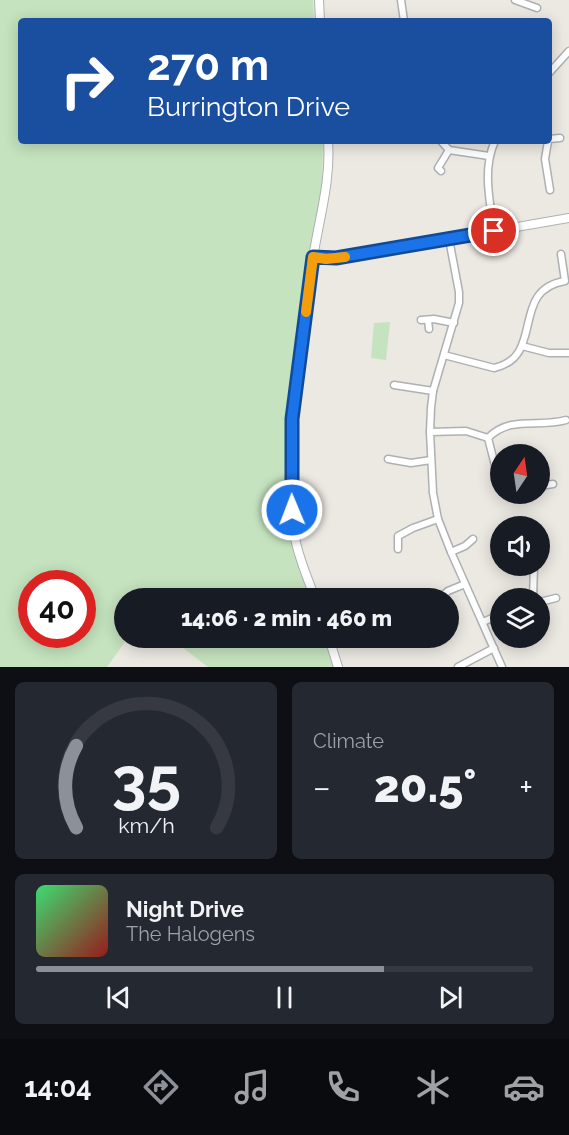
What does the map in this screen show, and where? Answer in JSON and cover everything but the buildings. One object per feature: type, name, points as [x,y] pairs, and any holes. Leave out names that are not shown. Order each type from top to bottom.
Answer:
[{"type":"street","points":[[319,0],[320,18]]},
{"type":"street","points":[[400,0],[403,18]]},
{"type":"street","points":[[515,0],[537,8]]},
{"type":"street","points":[[552,70],[569,51]]},
{"type":"street","points":[[552,139],[560,138]]},
{"type":"street","points":[[312,588],[295,540],[292,510],[292,419],[313,257],[327,182],[330,158],[328,144]]},
{"type":"street","points":[[444,144],[449,150],[489,156]]},
{"type":"street","points":[[494,144],[489,156],[488,183],[494,231]]},
{"type":"street","points":[[547,144],[545,159],[551,185]]},
{"type":"street","points":[[437,169],[449,150]]},
{"type":"street","points":[[313,257],[336,258],[569,218]]},
{"type":"street","points":[[449,239],[459,303],[433,391],[430,432],[433,493],[438,519],[490,639]]},
{"type":"street","points":[[444,355],[494,368],[502,367],[513,359],[522,346],[539,292],[546,286],[567,281],[561,254]]},
{"type":"street","points":[[429,329],[424,320],[454,323]]},
{"type":"street","points":[[522,346],[549,353],[569,353]]},
{"type":"street","points":[[399,388],[433,391]]},
{"type":"street","points":[[555,415],[557,422]]},
{"type":"street","points":[[488,438],[496,430],[507,425],[566,420]]},
{"type":"street","points":[[430,432],[466,431],[488,438]]},
{"type":"street","points":[[488,438],[490,446]]},
{"type":"street","points":[[392,463],[431,460]]},
{"type":"street","points":[[398,549],[397,533],[438,519]]},
{"type":"street","points":[[451,552],[471,544]]},
{"type":"street","points":[[455,588],[465,584]]},
{"type":"street","points":[[550,600],[556,598]]},
{"type":"street","points":[[483,622],[490,619]]},
{"type":"street","points":[[332,648],[338,667]]},
{"type":"street","points":[[460,663],[494,648],[502,667]]},
{"type":"green space","points":[[0,0],[313,0],[314,18],[18,18],[18,144],[323,144],[322,187],[297,327],[285,434],[287,526],[307,588],[114,588],[114,648],[121,648],[107,667],[0,667]]},
{"type":"green space","points":[[390,322],[386,360],[371,358],[374,323]]},
{"type":"green space","points":[[183,648],[327,648],[334,667],[208,667]]},
{"type":"slow traffic","points":[[306,312],[313,257],[326,259],[345,257]]},
{"type":"route","points":[[292,510],[292,419],[313,257],[336,258],[494,231]]}]
